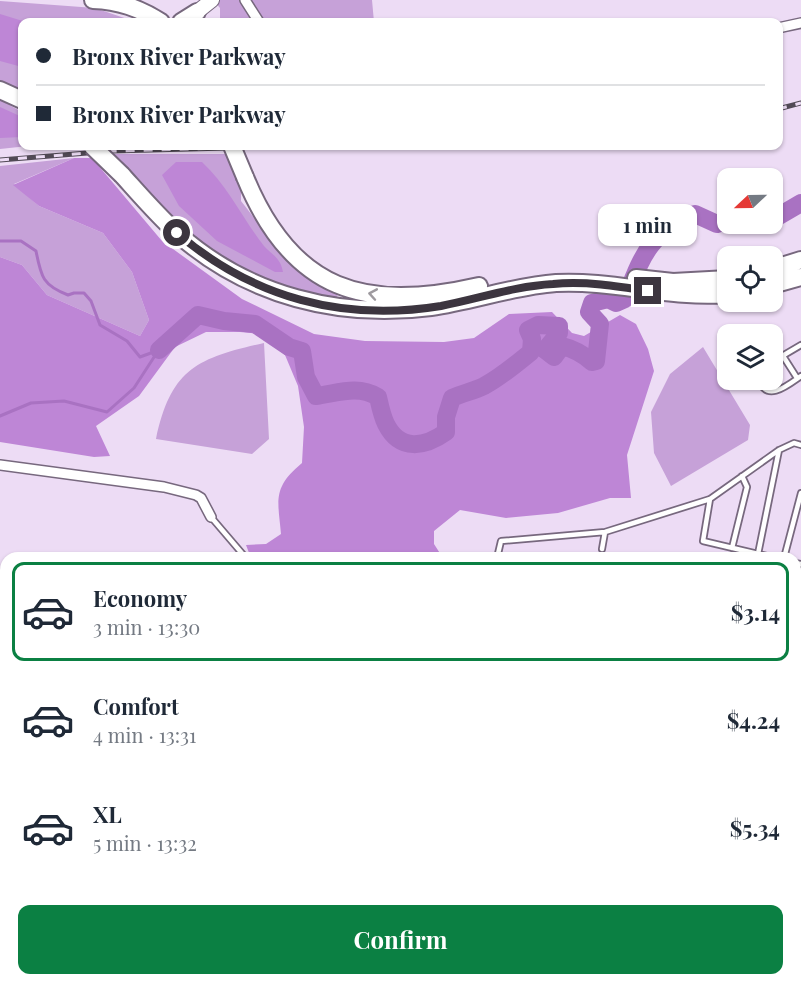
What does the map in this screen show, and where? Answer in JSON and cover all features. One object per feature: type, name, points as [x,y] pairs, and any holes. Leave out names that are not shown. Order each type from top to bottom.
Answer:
[{"type":"highway","points":[[82,0],[111,6],[137,18]]},
{"type":"highway","points":[[93,0],[112,1],[131,6],[154,18]]},
{"type":"highway","points":[[0,90],[18,98]]},
{"type":"highway","points":[[96,150],[177,233],[215,262],[265,289],[309,302],[353,309],[407,310],[451,304],[546,284],[617,280]]},
{"type":"highway","points":[[234,150],[268,224],[289,251],[327,279],[359,292],[384,296],[419,296],[549,272],[585,272],[650,285],[677,295],[717,294]]},
{"type":"highway","points":[[783,266],[801,260]]},
{"type":"highway","points":[[783,282],[801,276]]},
{"type":"highway","points":[[650,285],[717,280]]},
{"type":"street","points":[[194,17],[212,0]]},
{"type":"street","points":[[246,0],[257,18]]},
{"type":"street","points":[[783,27],[801,23]]},
{"type":"street","points":[[0,465],[164,487],[201,498],[211,517]]},
{"type":"lane","points":[[783,388],[799,377],[783,356],[801,345]]},
{"type":"lane","points":[[766,390],[772,392],[780,390]]},
{"type":"lane","points":[[498,552],[501,541],[605,532],[710,499],[779,450],[794,443],[801,445]]},
{"type":"lane","points":[[758,552],[779,450]]},
{"type":"lane","points":[[732,548],[747,487],[742,476]]},
{"type":"lane","points":[[786,552],[801,493]]},
{"type":"lane","points":[[710,499],[703,541],[749,552]]},
{"type":"lane","points":[[211,517],[241,552]]},
{"type":"lane","points":[[602,549],[605,532]]},
{"type":"shaded area","points":[[213,0],[372,0],[374,18],[220,18],[220,8]]},
{"type":"shaded area","points":[[0,1],[95,8],[124,18],[18,18],[18,90],[0,82]]},
{"type":"shaded area","points":[[0,14],[18,20],[18,66],[0,61]]},
{"type":"shaded area","points":[[0,100],[18,110],[18,147],[0,149]]},
{"type":"shaded area","points":[[0,107],[18,115],[18,137],[0,138]]},
{"type":"shaded area","points":[[111,154],[226,154],[241,189],[241,201],[283,255],[309,276],[338,292],[337,298],[332,300],[251,276],[214,252],[179,225]]},
{"type":"shaded area","points":[[74,158],[14,184],[39,206],[103,233],[132,272],[149,320],[140,336],[47,295],[22,265],[0,257],[0,166]]},
{"type":"shaded area","points":[[74,158],[92,158],[162,241],[242,299],[314,334],[365,341],[444,342],[474,338],[509,314],[552,312],[572,333],[584,336],[620,315],[636,324],[648,349],[654,371],[627,455],[631,498],[610,498],[558,513],[506,518],[460,510],[434,531],[434,544],[439,552],[249,552],[246,545],[266,544],[281,534],[279,495],[286,480],[302,463],[304,427],[298,386],[285,355],[261,334],[240,332],[206,332],[175,347],[139,396],[96,426],[110,456],[94,457],[0,442],[0,257],[22,265],[47,295],[140,336],[149,320],[132,272],[103,233],[39,206],[13,185]]},
{"type":"shaded area","points":[[176,162],[202,162],[211,171],[264,246],[278,260],[283,272],[275,272],[217,241],[179,206],[162,175]]},
{"type":"shaded area","points":[[264,343],[269,439],[252,454],[156,439],[162,415],[170,397],[190,370],[221,354]]},
{"type":"shaded area","points":[[703,347],[717,370],[717,390],[729,390],[750,425],[748,440],[671,486],[654,453],[651,412],[670,374]]},
{"type":"waterway","points":[[783,214],[801,203]]},
{"type":"waterway","points":[[159,350],[198,315],[224,321],[255,324],[289,347],[302,351],[306,377],[316,396],[348,391],[370,393],[378,397],[383,418],[398,439],[413,444],[430,441],[446,432],[446,417],[452,398],[480,388],[531,352],[532,339],[528,330],[538,325],[559,326],[559,333],[545,350],[554,357],[562,346],[578,352],[592,362],[596,361],[600,324],[589,312],[592,303],[608,299],[616,303],[625,299],[643,258],[657,238],[667,229],[695,214],[717,224]]},
{"type":"waterway","points":[[0,241],[21,241],[36,251],[44,279],[68,295],[84,293],[91,301],[100,325],[127,341],[140,357],[159,350]]},
{"type":"waterway","points":[[0,416],[31,403],[64,401],[107,412],[134,388],[158,351]]},
{"type":"railway","points":[[783,108],[801,103]]},
{"type":"railway","points":[[0,160],[150,150]]},
{"type":"route","points":[[177,233],[215,262],[255,284],[292,298],[344,309],[424,308],[555,284],[590,283],[648,291]]}]
